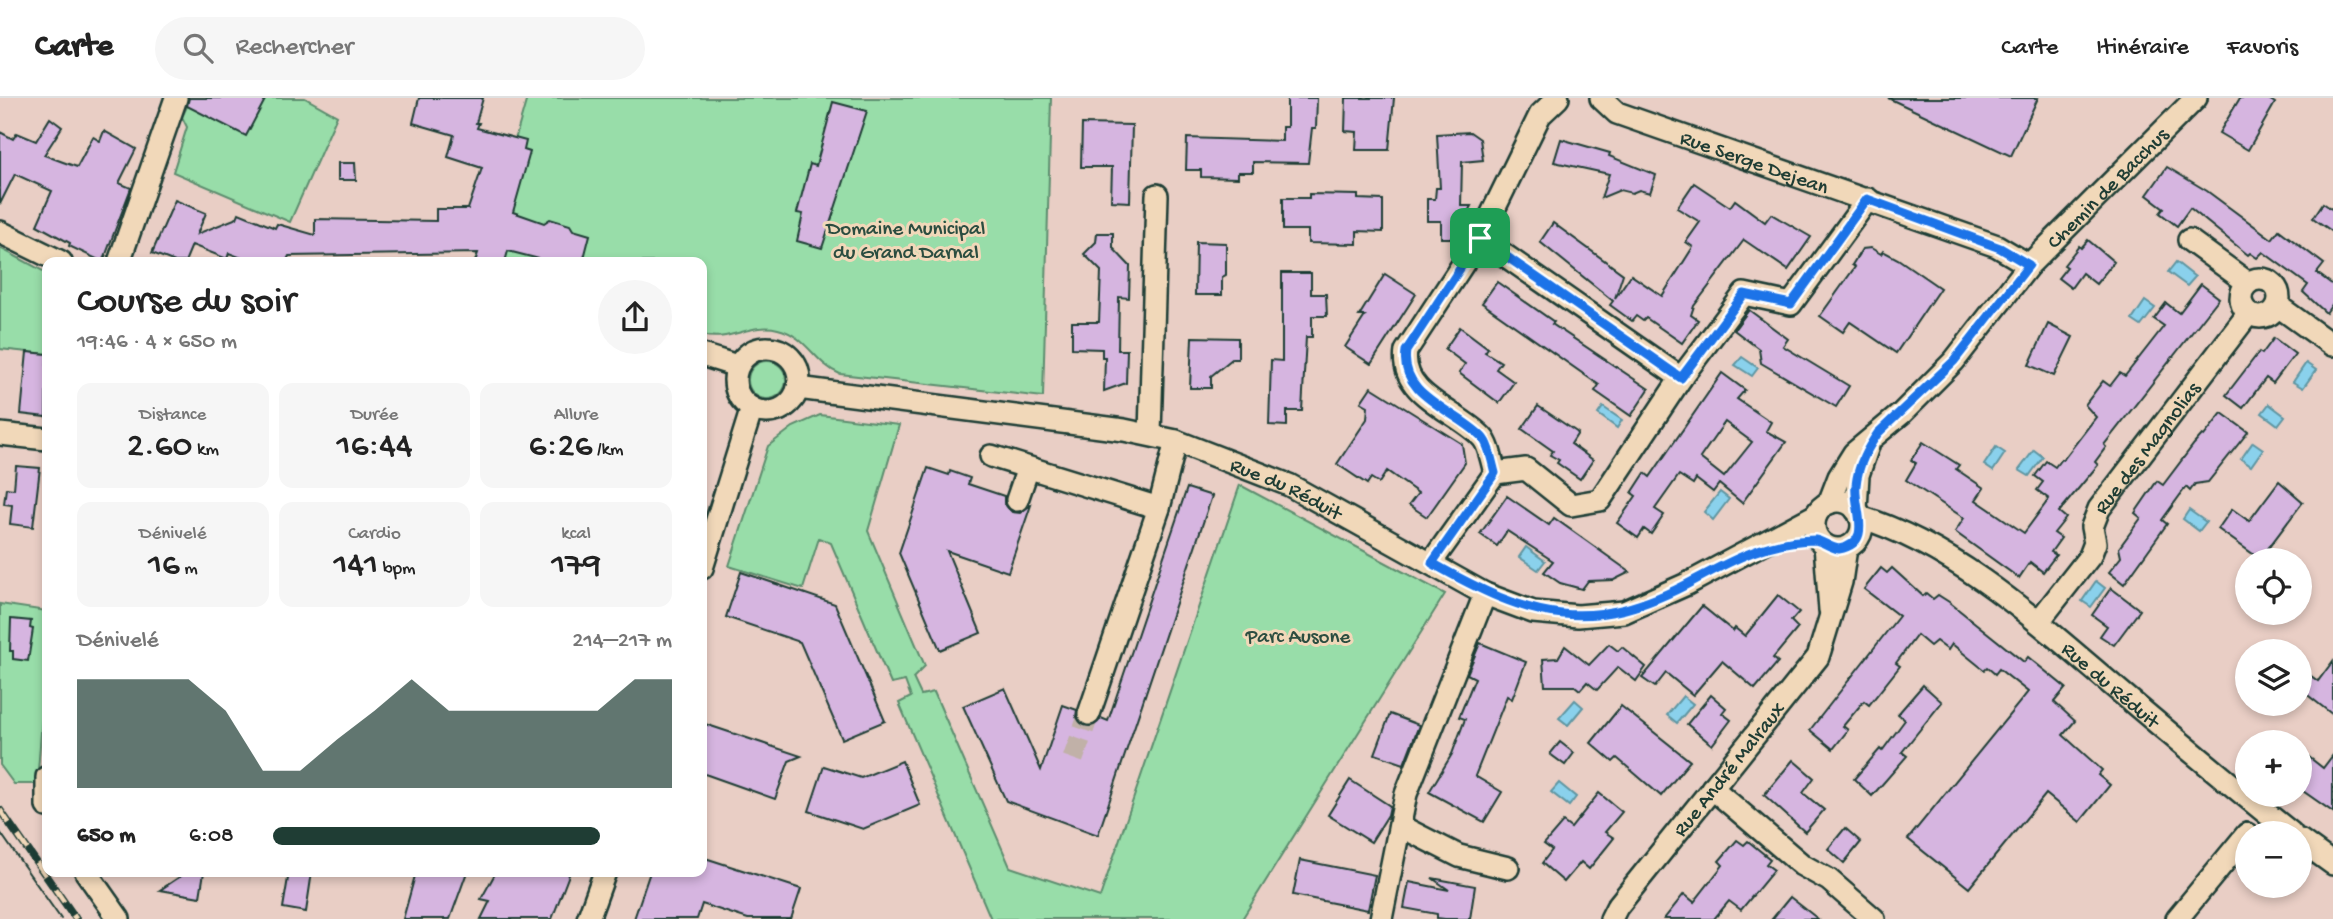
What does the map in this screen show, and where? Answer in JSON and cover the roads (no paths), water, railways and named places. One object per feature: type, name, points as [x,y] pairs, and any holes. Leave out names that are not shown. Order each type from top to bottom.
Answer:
[{"type":"street","points":[[121,257],[176,98]]},
{"type":"street","points":[[1495,473],[1484,438],[1412,384],[1404,366],[1406,351],[1480,238],[1540,115],[1558,98]]},
{"type":"street","name":"Rue Serge Dejean","points":[[1601,98],[1617,113],[2000,248],[2029,265]]},
{"type":"street","name":"Chemin de Bacchus","points":[[1823,509],[1854,453],[1954,361],[2029,265],[2196,98]]},
{"type":"street","points":[[1150,434],[1157,195]]},
{"type":"street","points":[[1432,563],[1495,473],[1526,469],[1571,505],[1600,500],[1681,378],[1744,294],[1791,304],[1867,199]]},
{"type":"street","points":[[0,232],[51,257]]},
{"type":"street","points":[[1480,238],[1681,378]]},
{"type":"street","points":[[2189,240],[2248,283]]},
{"type":"street","points":[[2259,279],[2270,281],[2279,295],[2277,306],[2265,316],[2249,313],[2242,298],[2248,283],[2259,279]]},
{"type":"street","points":[[2277,306],[2332,345]]},
{"type":"street","name":"Rue des Magnolias","points":[[2039,621],[2090,555],[2095,542],[2092,527],[2099,509],[2249,313]]},
{"type":"street","points":[[760,348],[779,349],[793,361],[797,370],[798,388],[788,404],[771,412],[752,408],[738,395],[734,376],[737,366],[750,351],[760,348]]},
{"type":"street","points":[[707,357],[737,366]]},
{"type":"street","name":"Rue du Réduit","points":[[798,388],[1150,434],[1176,441],[1289,485],[1485,594],[1533,612],[1578,616],[1624,612],[1675,590],[1823,509]]},
{"type":"street","points":[[707,552],[752,408]]},
{"type":"street","name":"Chemin de Bacchus","points":[[1858,513],[1860,467],[1878,433]]},
{"type":"street","points":[[0,434],[42,438]]},
{"type":"street","points":[[1089,714],[1159,509],[1176,441]]},
{"type":"street","points":[[991,456],[1159,509]]},
{"type":"street","points":[[1017,500],[1028,468]]},
{"type":"street","points":[[1844,502],[1858,513],[1862,524],[1837,543],[1814,528],[1823,509],[1844,502]]},
{"type":"street","name":"Rue du Réduit","points":[[1858,513],[1891,528],[1981,578],[2039,621],[2276,821]]},
{"type":"street","name":"Rue du Réduit","points":[[1745,553],[1786,542],[1837,543],[1890,539],[1924,546]]},
{"type":"street","name":"Rue André Malraux","points":[[1611,919],[1617,907],[1818,657],[1830,612],[1825,581],[1837,543]]},
{"type":"street","points":[[1381,919],[1406,794],[1485,594]]},
{"type":"street","points":[[1712,788],[1802,865],[1829,880],[1874,919]]},
{"type":"street","points":[[2256,821],[2264,811]]},
{"type":"street","points":[[1400,826],[1459,856],[1508,868]]},
{"type":"street","points":[[2177,919],[2235,848]]},
{"type":"street","points":[[2312,849],[2333,864]]},
{"type":"street","points":[[90,877],[119,919]]},
{"type":"street","points":[[588,919],[603,877]]},
{"type":"water","points":[[2176,262],[2195,277],[2187,286],[2168,272]]},
{"type":"water","points":[[2145,301],[2155,308],[2141,326],[2132,320]]},
{"type":"water","points":[[1742,357],[1758,368],[1752,376],[1735,365]]},
{"type":"water","points":[[2306,363],[2316,370],[2303,388],[2293,382]]},
{"type":"water","points":[[2269,404],[2285,416],[2278,425],[2262,413]]},
{"type":"water","points":[[1603,407],[1622,420],[1617,428],[1598,414]]},
{"type":"water","points":[[2253,442],[2263,449],[2251,466],[2241,459]]},
{"type":"water","points":[[1996,447],[2005,453],[1993,471],[1984,465]]},
{"type":"water","points":[[2034,450],[2043,457],[2029,476],[2019,470]]},
{"type":"water","points":[[1720,492],[1729,499],[1713,520],[1704,512]]},
{"type":"water","points":[[2189,510],[2206,522],[2199,531],[2183,519]]},
{"type":"water","points":[[1526,547],[1545,561],[1538,570],[1519,557]]},
{"type":"water","points":[[2096,581],[2105,588],[2091,607],[2082,601]]},
{"type":"water","points":[[1683,696],[1693,704],[1677,723],[1667,715]]},
{"type":"water","points":[[1575,700],[1583,707],[1568,725],[1559,718]]},
{"type":"water","points":[[1559,783],[1576,797],[1569,806],[1551,792]]},
{"type":"tunnel","points":[[1073,759],[1089,714]]},
{"type":"tram line","points":[[0,832],[61,919]]},
{"type":"railway","points":[[0,810],[42,870]]},
{"type":"railway","points":[[47,877],[76,919]]},
{"type":"park label","name":"Domaine Municipal du Grand Darnal","points":[[906,239]]},
{"type":"park label","name":"Parc Ausone","points":[[1298,635]]}]
